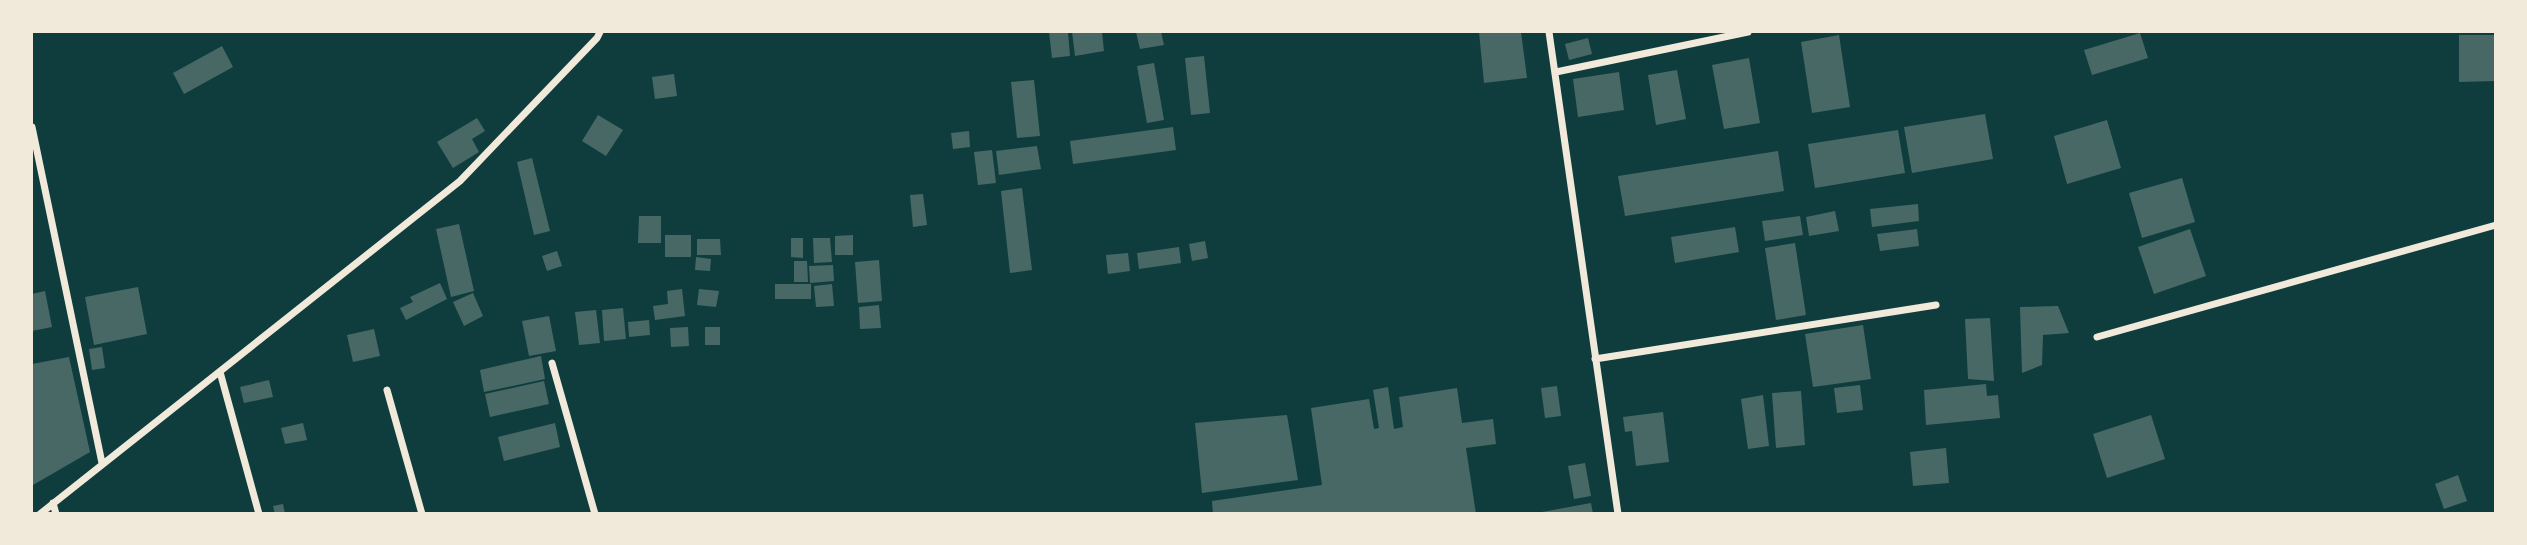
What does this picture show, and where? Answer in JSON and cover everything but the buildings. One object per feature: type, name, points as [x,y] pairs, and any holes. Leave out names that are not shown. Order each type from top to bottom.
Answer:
[{"type":"street","points":[[40,513],[460,181],[600,32]]},
{"type":"street","points":[[1549,32],[1618,513]]},
{"type":"street","points":[[1556,72],[1748,32]]},
{"type":"street","points":[[32,127],[102,463]]},
{"type":"street","points":[[2097,337],[2496,225]]},
{"type":"street","points":[[1595,359],[1936,305]]},
{"type":"street","points":[[552,363],[595,513]]},
{"type":"street","points":[[220,372],[259,513]]},
{"type":"street","points":[[387,390],[422,513]]},
{"type":"street","points":[[53,503],[56,513]]}]
